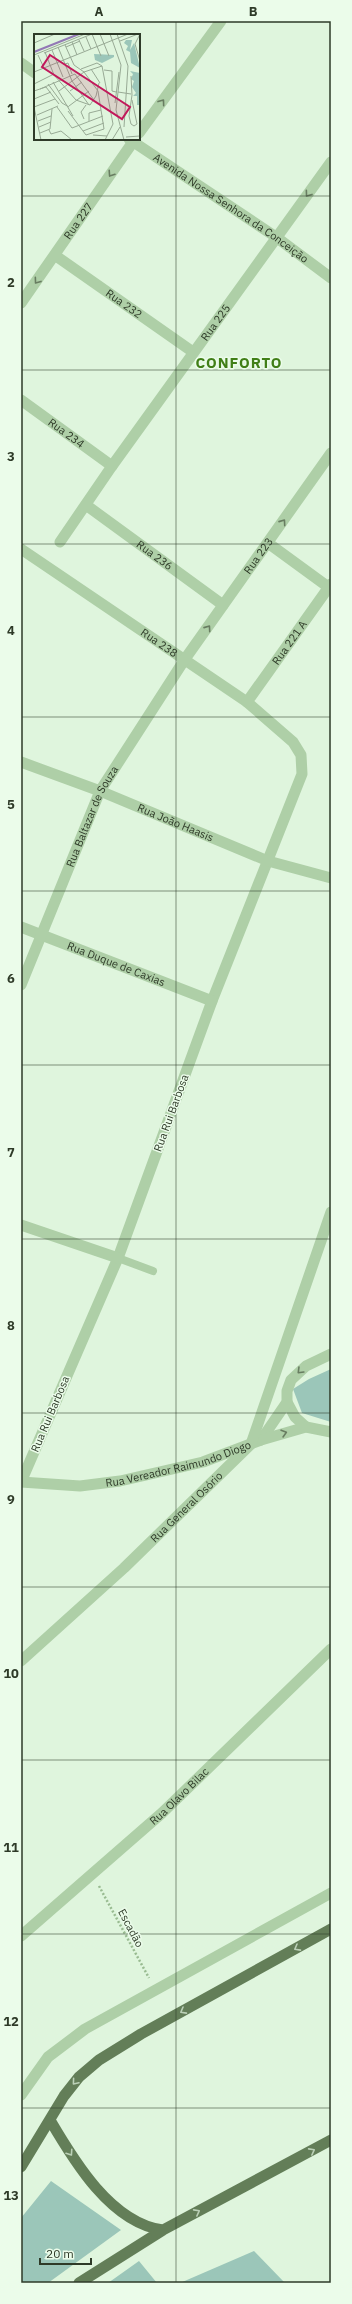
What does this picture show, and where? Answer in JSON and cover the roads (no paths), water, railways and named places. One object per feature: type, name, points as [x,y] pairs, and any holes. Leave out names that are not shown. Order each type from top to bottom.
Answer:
[{"type":"main road","points":[[21,2167],[64,2096],[79,2078],[99,2060],[141,2034],[331,1930]]},
{"type":"main road","points":[[50,2120],[81,2170],[105,2196],[120,2210],[140,2224],[163,2230]]},
{"type":"main road","points":[[79,2283],[163,2230],[331,2140]]},
{"type":"street","name":"Rua 227","points":[[140,130],[221,21]]},
{"type":"street","points":[[21,63],[34,72]]},
{"type":"street","name":"Rua 227","points":[[21,303],[56,256],[133,140]]},
{"type":"street","name":"Avenida Nossa Senhora da Conceição","points":[[137,140],[276,237],[331,278]]},
{"type":"street","name":"Rua 225","points":[[60,542],[193,352],[331,162]]},
{"type":"street","name":"Rua 232","points":[[56,256],[193,352]]},
{"type":"street","name":"Rua 234","points":[[21,400],[112,466]]},
{"type":"street","name":"Rua 223","points":[[185,660],[331,453]]},
{"type":"street","name":"Rua 236","points":[[86,505],[223,605]]},
{"type":"street","points":[[268,542],[330,587]]},
{"type":"street","name":"Rua 238","points":[[21,549],[247,702],[294,742]]},
{"type":"street","name":"Rua 221 A","points":[[247,702],[330,587]]},
{"type":"street","name":"Rua Baltazar de Souza","points":[[21,985],[41,933],[72,863],[100,791],[185,660]]},
{"type":"street","name":"Rua Rui Barbosa","points":[[21,1482],[118,1258],[212,1001],[302,774],[301,755],[294,742]]},
{"type":"street","name":"Rua João Haasis","points":[[21,762],[100,791],[268,861],[331,878]]},
{"type":"street","name":"Rua Duque de Caxias","points":[[21,926],[212,1001]]},
{"type":"street","name":"Rua General Osório","points":[[21,1661],[124,1568],[256,1442],[294,1315],[331,1212]]},
{"type":"street","points":[[21,1225],[118,1258]]},
{"type":"street","points":[[306,1427],[295,1417],[287,1402],[287,1391],[291,1380],[306,1366],[331,1354]]},
{"type":"street","points":[[256,1442],[287,1402]]},
{"type":"street","name":"Rua Vereador Raimundo Diogo","points":[[21,1482],[80,1486],[120,1480],[203,1462],[256,1442],[306,1427],[331,1432]]},
{"type":"street","name":"Rua Olavo Bilac","points":[[21,1936],[93,1874],[258,1722],[331,1650]]},
{"type":"street","points":[[21,2095],[48,2057],[61,2046],[155,1990],[331,1893]]},
{"type":"lane","points":[[118,1258],[153,1271]]},
{"type":"district","name":"CONFORTO","points":[[239,363]]}]
